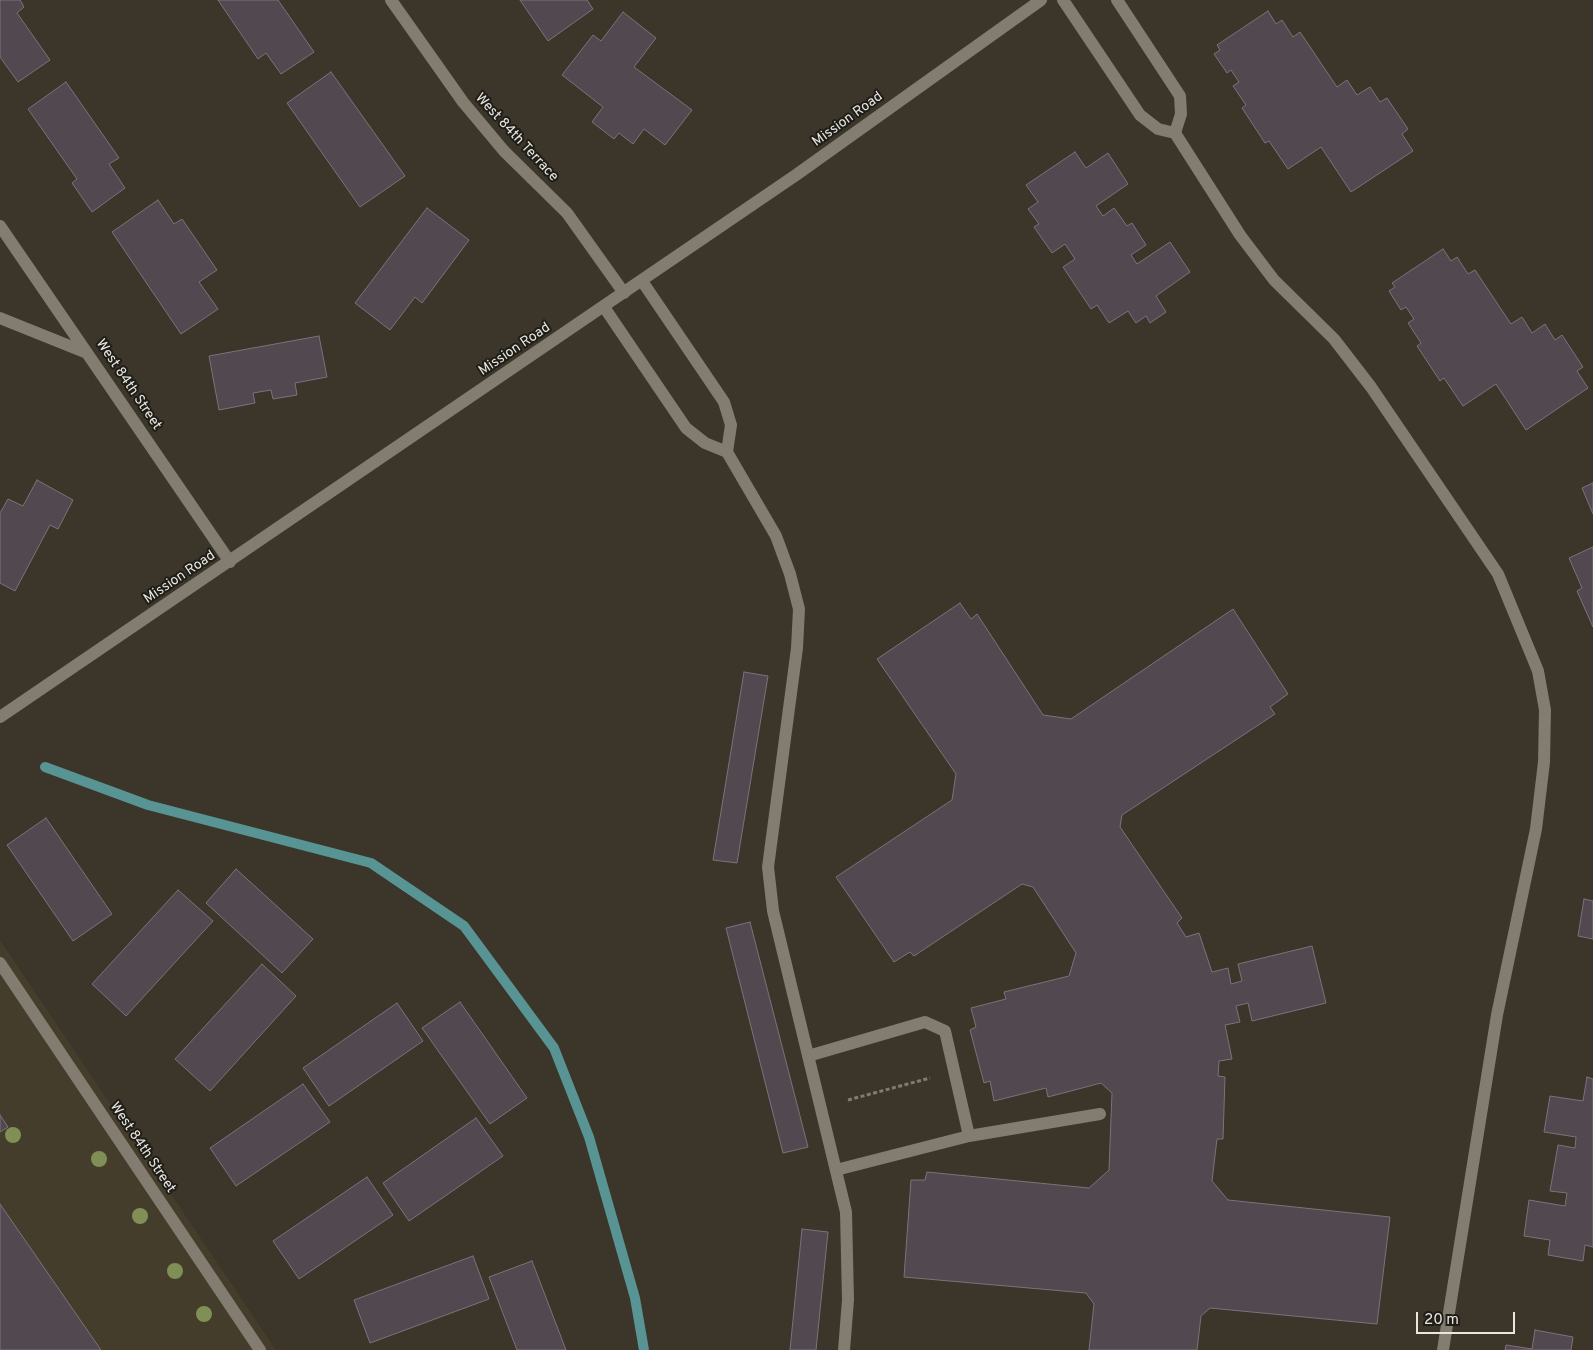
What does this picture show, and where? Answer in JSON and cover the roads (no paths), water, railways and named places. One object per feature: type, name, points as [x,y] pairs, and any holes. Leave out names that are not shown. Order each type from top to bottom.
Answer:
[{"type":"street","name":"West 84th Terrace","points":[[391,0],[463,102],[504,151],[567,213],[624,293]]},
{"type":"street","name":"Mission Road","points":[[0,718],[796,175],[1041,0]]},
{"type":"street","points":[[1063,0],[1140,115],[1158,129],[1175,133],[1240,235],[1274,280],[1334,339],[1371,386],[1498,574],[1538,671],[1545,710],[1544,762],[1536,829],[1497,1015],[1443,1350]]},
{"type":"street","points":[[1116,0],[1180,96],[1182,114],[1175,133]]},
{"type":"street","name":"West 84th Street","points":[[1,229],[230,562]]},
{"type":"street","points":[[642,281],[724,402],[731,425],[727,452]]},
{"type":"street","points":[[604,307],[686,428],[705,443],[727,452],[776,536],[790,574],[799,609],[797,648],[768,867],[773,911],[846,1212],[848,1300],[844,1350]]},
{"type":"street","points":[[0,318],[87,353]]},
{"type":"street","name":"West 84th Street","points":[[0,963],[260,1350]]},
{"type":"street","points":[[808,1056],[925,1022],[945,1031],[969,1136]]},
{"type":"street","points":[[836,1170],[969,1136],[1100,1114]]},
{"type":"waterway","points":[[45,767],[148,805],[371,863],[464,926],[554,1048],[589,1137],[635,1298],[644,1350]]}]
